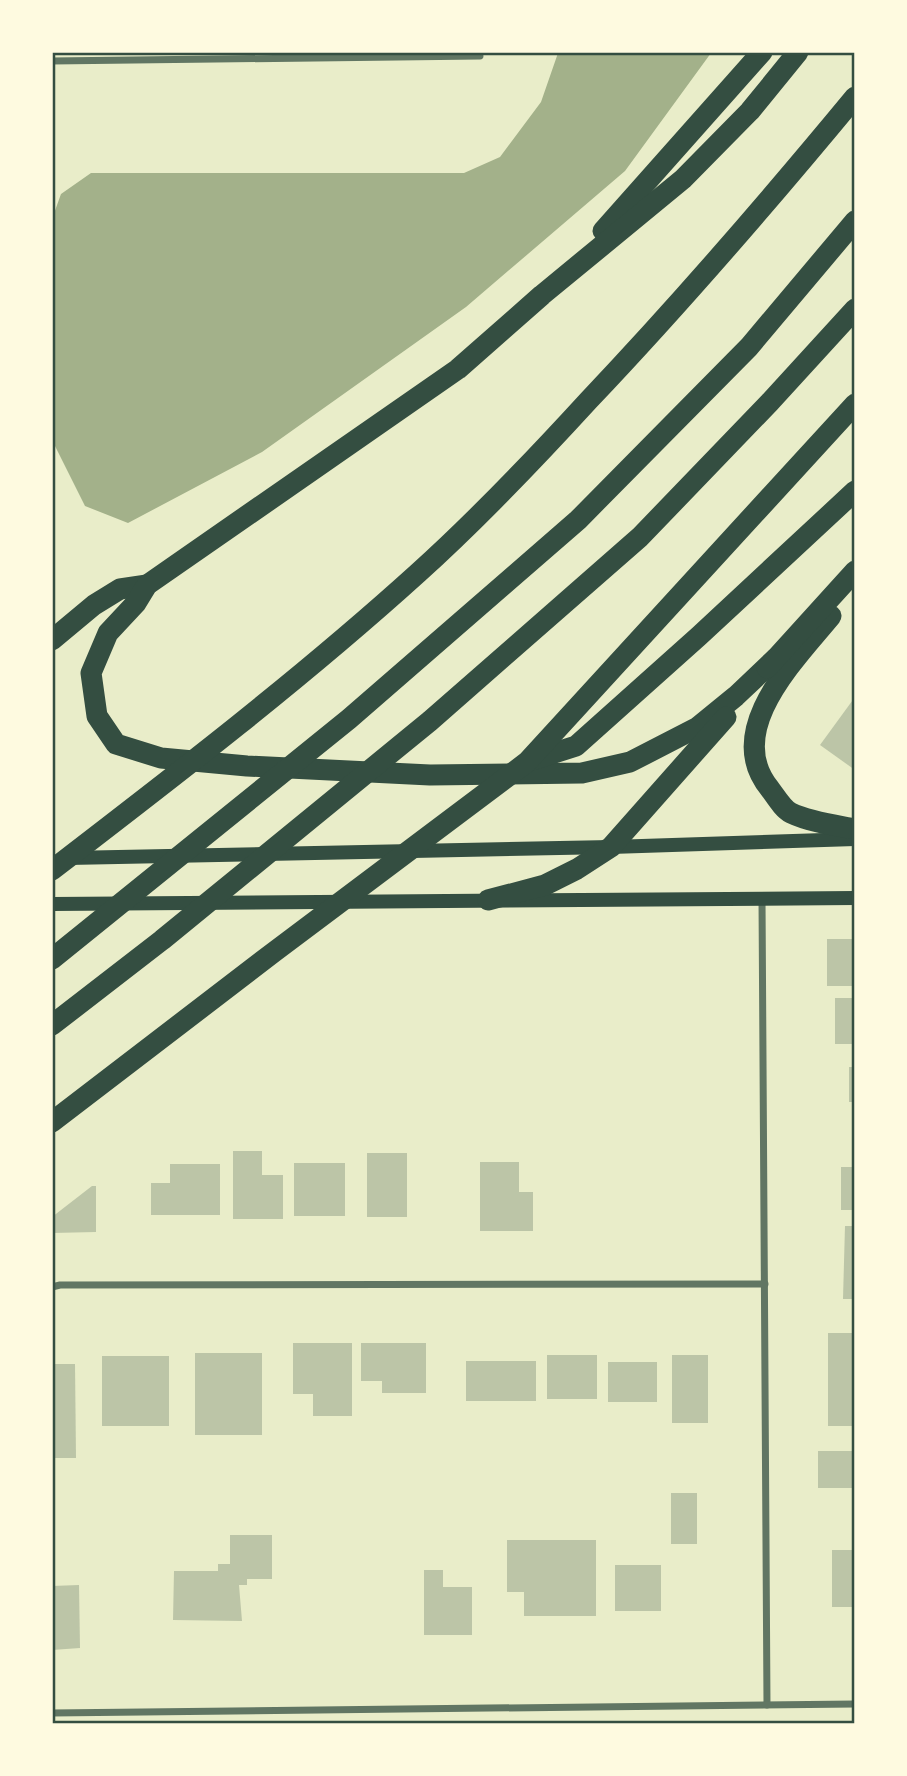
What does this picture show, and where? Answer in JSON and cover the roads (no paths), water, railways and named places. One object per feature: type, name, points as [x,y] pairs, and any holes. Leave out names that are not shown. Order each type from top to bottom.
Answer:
[{"type":"highway","points":[[542,295],[627,206],[762,52]]},
{"type":"highway","points":[[776,658],[736,696],[698,726],[630,762],[582,774],[430,775],[247,766],[161,758],[116,744],[97,716],[91,673],[108,634],[148,585],[458,369],[542,295],[683,179],[750,111],[798,52]]},
{"type":"highway","points":[[52,870],[241,725],[419,572],[536,458],[734,242],[855,97]]},
{"type":"highway","points":[[52,959],[349,719],[578,520],[749,346],[855,221]]},
{"type":"highway","points":[[52,1025],[162,940],[430,721],[640,537],[771,402],[855,309]]},
{"type":"highway","points":[[52,1122],[274,951],[527,762],[855,404]]},
{"type":"highway","points":[[527,762],[576,746],[855,491]]},
{"type":"highway","points":[[488,900],[545,885],[577,869],[611,847],[855,572]]},
{"type":"highway","points":[[52,640],[120,589],[148,585]]},
{"type":"highway","points":[[855,585],[779,682],[763,706],[754,733],[756,758],[763,781],[789,813],[855,829]]},
{"type":"main road","points":[[52,858],[611,847],[855,839]]},
{"type":"main road","points":[[52,904],[855,898]]},
{"type":"street","points":[[52,61],[480,56]]},
{"type":"street","points":[[762,899],[767,1705]]},
{"type":"street","points":[[52,1287],[60,1284],[765,1284]]},
{"type":"street","points":[[52,1713],[855,1704]]}]
